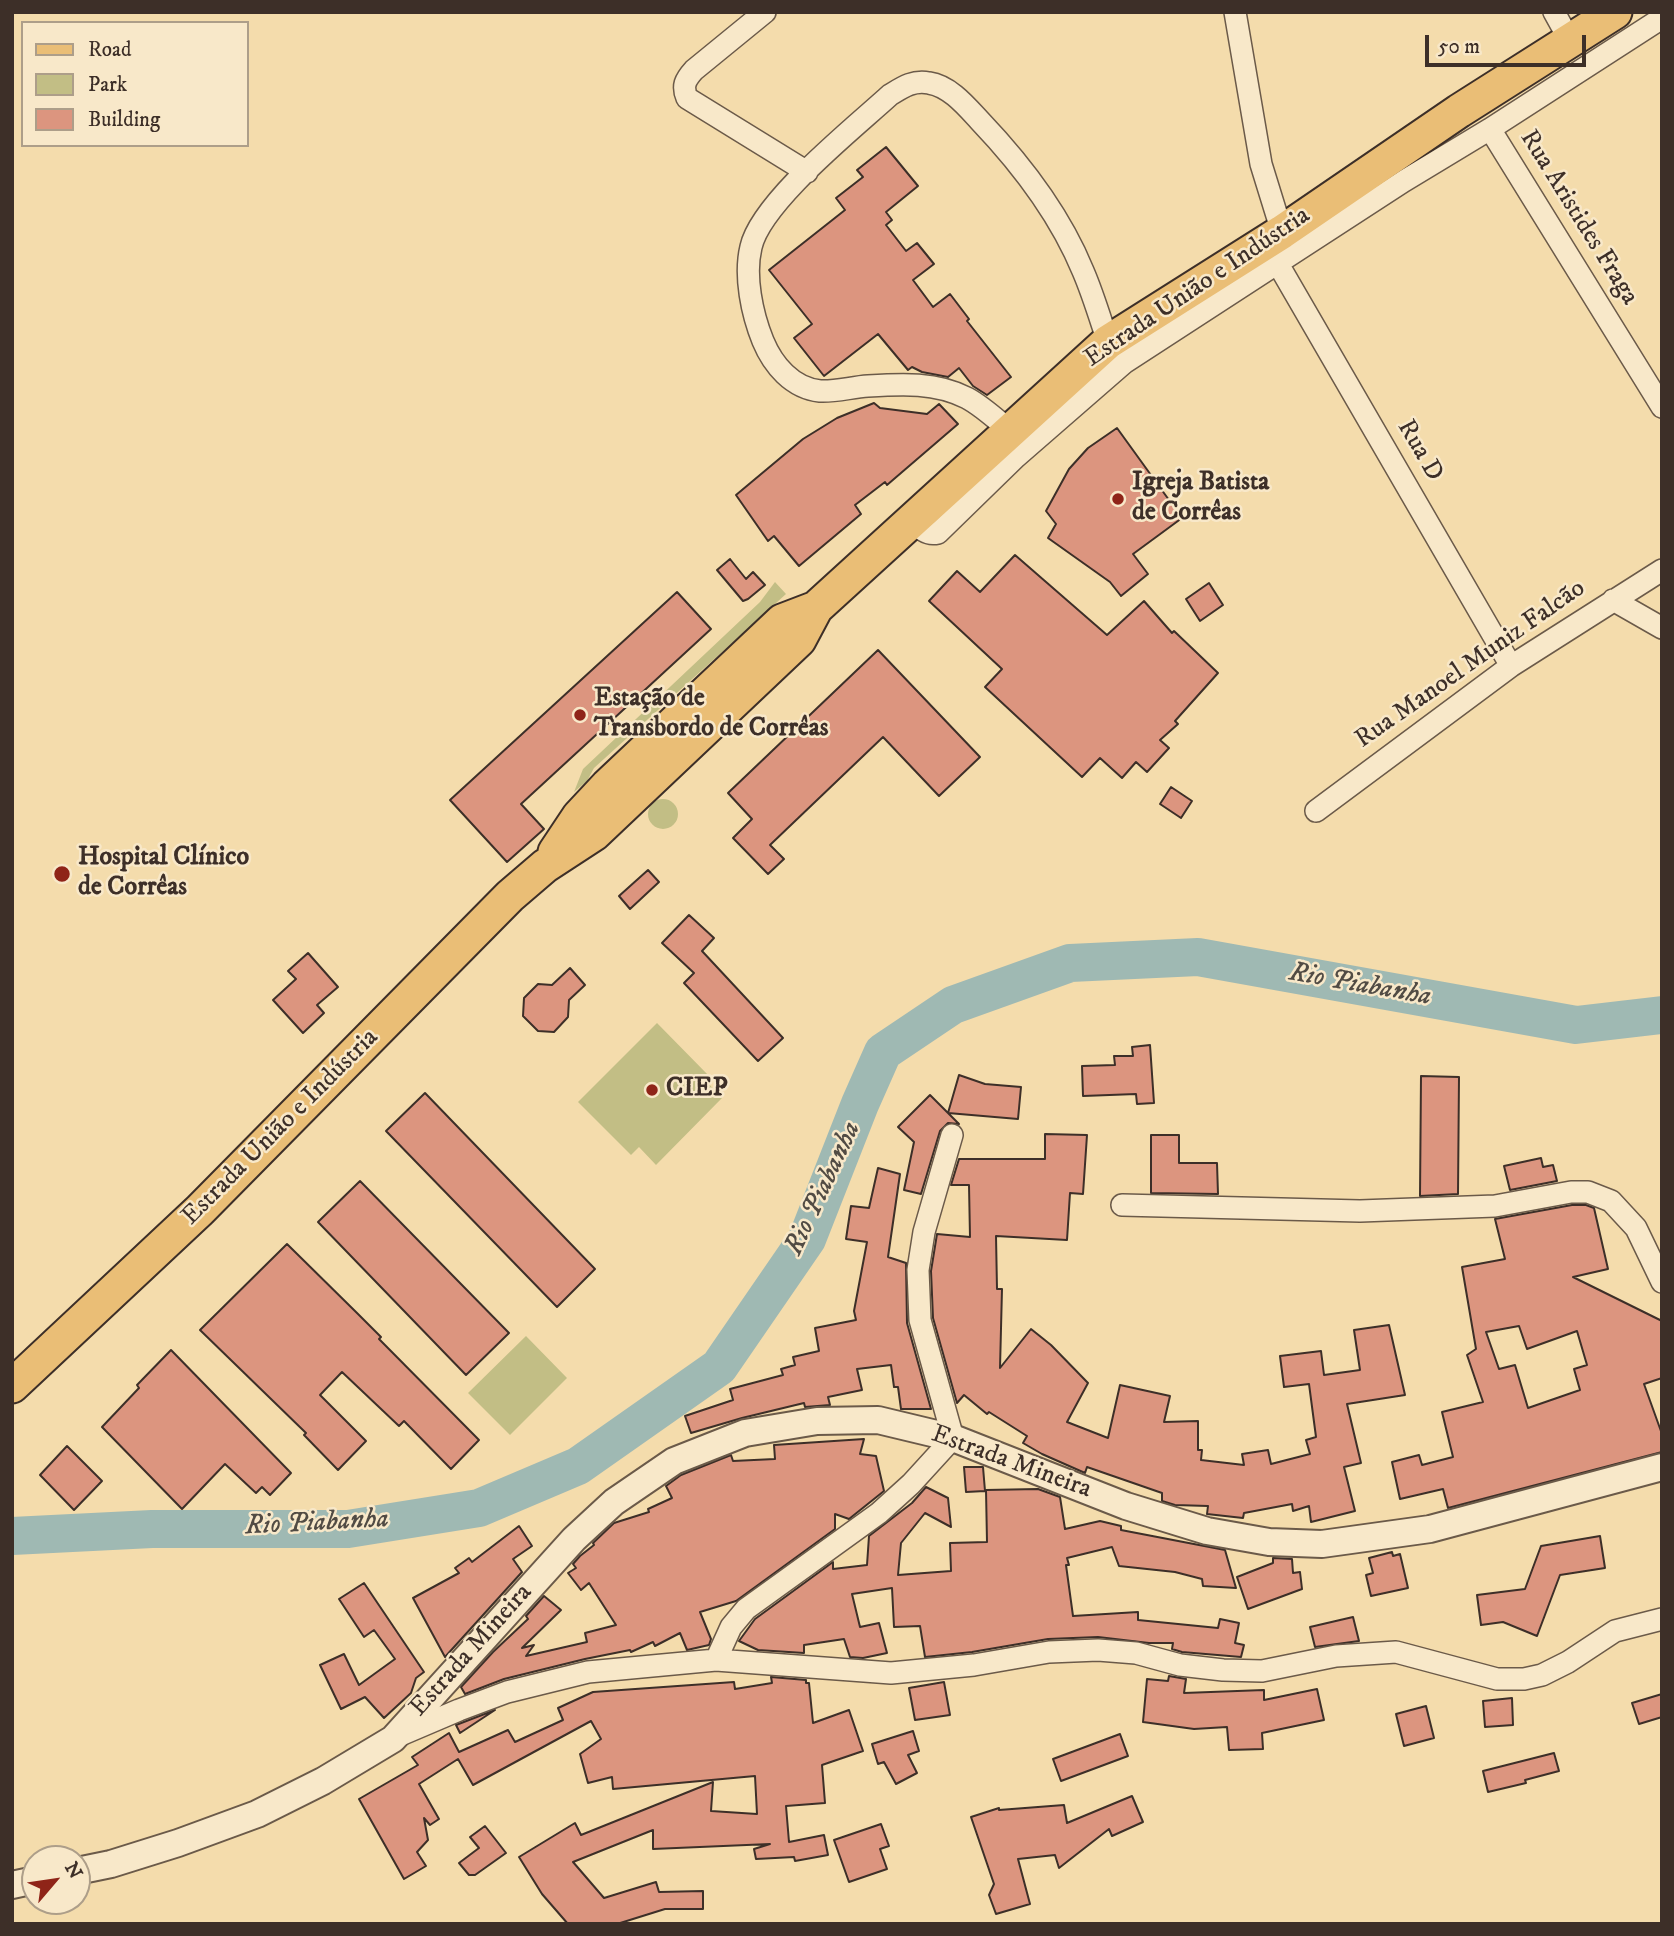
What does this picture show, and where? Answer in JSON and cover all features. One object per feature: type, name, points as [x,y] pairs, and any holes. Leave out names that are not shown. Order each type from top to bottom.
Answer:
[{"type":"main road","name":"Estrada União e Indústria","points":[[12,1385],[200,1210],[510,896],[545,866],[594,834],[625,806],[799,640],[816,608],[1108,342],[1280,248],[1475,125],[1521,90],[1570,41],[1615,12]]},
{"type":"street","points":[[765,12],[694,70],[683,89],[687,98],[807,172]]},
{"type":"street","name":"Rua D","points":[[1235,12],[1261,164],[1280,248],[1511,666]]},
{"type":"street","points":[[1555,12],[1570,41]]},
{"type":"street","points":[[1521,90],[1662,18]]},
{"type":"street","points":[[1009,430],[969,399],[944,388],[917,384],[819,391],[793,382],[779,369],[767,351],[755,318],[749,274],[751,247],[762,221],[784,193],[890,95],[908,83],[931,83],[959,98],[1001,143],[1033,184],[1064,233],[1083,270],[1108,342]]},
{"type":"street","name":"Rua Aristides Fraga","points":[[1475,125],[1662,407]]},
{"type":"street","points":[[912,519],[924,532],[932,535],[938,533],[1016,457],[1124,363],[1280,248]]},
{"type":"street","name":"Rua Manoel Muniz Falcão","points":[[1316,811],[1511,666],[1662,570]]},
{"type":"street","points":[[1614,600],[1662,628]]},
{"type":"street","points":[[716,1660],[731,1627],[747,1609],[879,1513],[911,1484],[953,1438],[920,1320],[918,1270],[924,1232],[952,1136]]},
{"type":"street","points":[[1122,1205],[1374,1211],[1495,1206],[1571,1192],[1588,1192],[1611,1201],[1636,1228],[1662,1282]]},
{"type":"street","name":"Estrada Mineira","points":[[91,1868],[178,1843],[257,1814],[323,1781],[393,1739],[574,1539],[614,1502],[674,1461],[745,1433],[817,1421],[878,1420],[953,1438],[1126,1506],[1207,1531],[1269,1542],[1322,1544],[1430,1529],[1662,1467]]},
{"type":"street","points":[[393,1739],[508,1692],[588,1672],[716,1660],[891,1673],[974,1665],[1049,1652],[1098,1650],[1136,1653],[1180,1665],[1262,1671],[1336,1656],[1396,1652],[1497,1679],[1524,1679],[1542,1675],[1568,1662],[1615,1631],[1662,1619]]},
{"type":"green space","points":[[775,582],[786,594],[594,768],[587,781],[574,792],[583,769],[760,602]]},
{"type":"green space","points":[[663,799],[674,803],[678,814],[674,825],[663,829],[652,825],[648,814],[652,803]]},
{"type":"green space","name":"CIEP","points":[[657,1023],[711,1078],[706,1081],[722,1098],[656,1165],[639,1147],[631,1155],[578,1102]]},
{"type":"green space","points":[[526,1336],[567,1378],[510,1435],[468,1393]]},
{"type":"building","points":[[886,147],[918,186],[886,212],[892,220],[886,225],[906,251],[917,243],[934,264],[913,280],[933,307],[950,294],[969,319],[967,321],[1011,377],[987,395],[973,386],[959,368],[948,377],[922,372],[912,367],[908,370],[878,334],[824,376],[794,338],[812,324],[769,270],[845,210],[836,198],[863,177],[857,170]]},
{"type":"building","points":[[874,403],[880,408],[927,414],[939,404],[958,424],[887,485],[885,482],[855,505],[861,514],[799,566],[774,536],[768,541],[736,495],[803,439],[837,418]]},
{"type":"building","name":"Igreja Batista de Corrêas","points":[[1117,428],[1182,518],[1133,554],[1148,574],[1121,596],[1110,582],[1048,538],[1056,524],[1046,511],[1069,469],[1088,448]]},
{"type":"building","points":[[1015,555],[1107,635],[1144,601],[1172,633],[1174,631],[1218,673],[1175,721],[1178,724],[1160,740],[1169,748],[1147,772],[1136,762],[1122,778],[1100,758],[1082,777],[985,687],[1002,669],[929,601],[957,571],[980,592]]},
{"type":"building","points":[[730,559],[746,579],[753,572],[765,585],[743,601],[717,570]]},
{"type":"building","points":[[1209,583],[1223,605],[1200,621],[1186,599]]},
{"type":"building","name":"Estação de Transbordo de Corrêas","points":[[677,592],[711,629],[521,804],[544,829],[507,862],[450,800]]},
{"type":"building","points":[[878,650],[980,757],[939,796],[883,737],[770,845],[784,859],[768,874],[733,838],[752,819],[728,793]]},
{"type":"building","points":[[1171,787],[1192,801],[1181,818],[1160,804]]},
{"type":"building","points":[[648,870],[659,882],[630,909],[619,896]]},
{"type":"building","points":[[689,915],[714,938],[702,951],[783,1038],[758,1061],[684,983],[694,973],[662,943]]},
{"type":"building","points":[[308,953],[338,987],[317,1005],[324,1013],[303,1033],[273,1000],[296,979],[288,971]]},
{"type":"building","points":[[570,968],[585,985],[569,1000],[568,1017],[554,1032],[538,1031],[523,1016],[524,998],[538,984],[552,985]]},
{"type":"building","points":[[1150,1045],[1154,1103],[1137,1104],[1136,1094],[1083,1096],[1082,1066],[1115,1065],[1114,1056],[1133,1056],[1132,1047]]},
{"type":"building","points":[[959,1075],[985,1084],[1021,1087],[1018,1119],[948,1113]]},
{"type":"building","points":[[1421,1076],[1459,1077],[1458,1194],[1420,1196]]},
{"type":"building","points":[[425,1093],[595,1269],[557,1307],[386,1131]]},
{"type":"building","points":[[930,1095],[959,1124],[948,1123],[940,1131],[921,1194],[904,1190],[914,1142],[898,1127]]},
{"type":"building","points":[[1045,1134],[1087,1135],[1083,1194],[1070,1193],[1067,1240],[996,1236],[997,1289],[1002,1289],[1000,1368],[1031,1329],[1051,1345],[1088,1383],[1067,1422],[1108,1438],[1120,1385],[1170,1396],[1164,1422],[1198,1421],[1198,1450],[1202,1450],[1201,1460],[1244,1465],[1242,1454],[1268,1450],[1271,1464],[1310,1454],[1306,1440],[1316,1437],[1309,1384],[1284,1387],[1280,1356],[1321,1351],[1324,1375],[1360,1370],[1354,1330],[1389,1325],[1405,1395],[1347,1404],[1361,1463],[1344,1467],[1355,1511],[1311,1522],[1309,1506],[1293,1511],[1292,1504],[1244,1513],[1243,1518],[1207,1514],[1208,1506],[1175,1505],[1162,1501],[1162,1493],[1087,1467],[1085,1473],[1042,1454],[1023,1443],[1027,1436],[989,1412],[987,1414],[964,1395],[957,1403],[933,1318],[931,1271],[937,1234],[970,1237],[969,1185],[951,1185],[959,1159],[1045,1159]]},
{"type":"building","points":[[1151,1135],[1179,1135],[1179,1163],[1217,1163],[1218,1194],[1151,1193]]},
{"type":"building","points":[[1541,1158],[1543,1167],[1553,1165],[1557,1181],[1510,1190],[1504,1166]]},
{"type":"building","points":[[878,1168],[900,1174],[888,1257],[906,1263],[907,1323],[931,1409],[901,1409],[891,1365],[857,1369],[862,1390],[828,1397],[830,1405],[805,1407],[804,1403],[691,1433],[685,1416],[733,1400],[730,1389],[783,1375],[781,1369],[795,1365],[793,1357],[819,1351],[815,1328],[856,1320],[854,1311],[867,1242],[846,1239],[851,1206],[869,1208]]},
{"type":"building","points":[[360,1181],[509,1333],[466,1375],[318,1222]]},
{"type":"building","points":[[1572,1205],[1594,1208],[1608,1269],[1573,1277],[1662,1321],[1662,1378],[1644,1384],[1662,1434],[1662,1452],[1448,1508],[1443,1489],[1400,1499],[1392,1462],[1419,1455],[1422,1465],[1453,1457],[1442,1412],[1483,1402],[1467,1355],[1476,1349],[1462,1267],[1505,1259],[1495,1219]],"holes":[[[1519,1326],[1527,1349],[1577,1331],[1587,1365],[1574,1369],[1580,1390],[1528,1408],[1515,1365],[1499,1369],[1486,1332]]]},
{"type":"building","points":[[287,1244],[479,1440],[451,1469],[404,1421],[399,1426],[342,1372],[320,1395],[366,1441],[338,1470],[304,1435],[306,1433],[200,1330]]},
{"type":"building","points":[[171,1350],[291,1473],[270,1495],[262,1487],[256,1493],[225,1464],[182,1509],[102,1427]]},
{"type":"building","points":[[864,1439],[860,1454],[876,1456],[884,1491],[849,1519],[835,1514],[835,1529],[736,1601],[700,1612],[711,1639],[709,1645],[687,1650],[680,1633],[655,1646],[653,1642],[631,1652],[630,1650],[585,1659],[504,1679],[465,1694],[461,1687],[528,1619],[526,1616],[544,1596],[561,1610],[522,1648],[534,1645],[526,1656],[587,1642],[585,1633],[616,1625],[589,1583],[581,1590],[568,1573],[576,1568],[573,1564],[580,1556],[614,1523],[649,1512],[648,1509],[672,1498],[666,1486],[681,1475],[731,1455],[733,1461],[775,1459],[774,1445]]},
{"type":"building","points":[[67,1446],[102,1481],[74,1510],[40,1475]]},
{"type":"building","points":[[964,1467],[983,1467],[985,1491],[966,1492]]},
{"type":"building","points":[[926,1487],[948,1498],[951,1527],[925,1513],[901,1543],[898,1575],[951,1571],[950,1543],[987,1542],[986,1490],[1038,1489],[1060,1497],[1065,1529],[1100,1521],[1121,1526],[1121,1530],[1225,1550],[1236,1588],[1203,1586],[1202,1579],[1175,1572],[1119,1566],[1112,1547],[1067,1558],[1073,1616],[1138,1612],[1138,1620],[1218,1628],[1220,1619],[1239,1623],[1235,1643],[1244,1645],[1241,1657],[1182,1652],[1172,1649],[1173,1643],[1098,1637],[1048,1639],[925,1657],[920,1626],[894,1627],[892,1588],[852,1594],[860,1627],[879,1623],[887,1653],[863,1658],[850,1657],[844,1639],[804,1645],[804,1653],[758,1650],[739,1641],[755,1619],[833,1562],[833,1569],[867,1565],[869,1536],[912,1503]]},
{"type":"building","points":[[519,1526],[532,1546],[513,1559],[522,1572],[445,1657],[413,1598],[459,1573],[455,1568],[469,1558],[472,1562]]},
{"type":"building","points":[[1600,1536],[1605,1568],[1560,1575],[1537,1636],[1503,1622],[1481,1625],[1477,1595],[1525,1589],[1541,1546]]},
{"type":"building","points":[[1392,1552],[1393,1556],[1400,1554],[1408,1588],[1371,1596],[1366,1575],[1373,1573],[1369,1558]]},
{"type":"building","points":[[1273,1558],[1292,1559],[1293,1573],[1300,1572],[1302,1589],[1248,1609],[1237,1577],[1273,1563]]},
{"type":"building","points":[[364,1583],[424,1672],[416,1678],[411,1693],[384,1718],[365,1697],[341,1709],[320,1665],[344,1654],[359,1685],[395,1659],[374,1630],[364,1637],[339,1599]]},
{"type":"building","points":[[1353,1617],[1359,1641],[1315,1647],[1310,1627]]},
{"type":"building","points":[[1169,1676],[1186,1679],[1184,1693],[1264,1690],[1264,1700],[1317,1689],[1324,1720],[1262,1733],[1263,1749],[1229,1750],[1227,1727],[1194,1729],[1143,1722],[1147,1679],[1168,1681]]},
{"type":"building","points":[[771,1677],[806,1680],[806,1683],[809,1683],[813,1723],[849,1710],[863,1751],[822,1765],[825,1803],[786,1806],[789,1842],[824,1835],[828,1855],[795,1861],[794,1857],[756,1859],[754,1849],[770,1844],[653,1849],[653,1830],[573,1862],[604,1898],[656,1882],[659,1892],[703,1891],[703,1909],[665,1909],[617,1924],[568,1924],[542,1894],[519,1857],[575,1823],[581,1835],[713,1782],[711,1811],[757,1814],[755,1776],[613,1789],[612,1777],[588,1783],[580,1754],[601,1739],[591,1721],[473,1785],[458,1759],[419,1784],[439,1819],[430,1825],[424,1818],[428,1840],[417,1852],[426,1866],[404,1879],[359,1799],[418,1765],[412,1757],[449,1733],[459,1752],[508,1730],[515,1742],[563,1720],[558,1708],[593,1692],[734,1682],[735,1689],[772,1683]]},
{"type":"building","points":[[944,1682],[950,1715],[915,1720],[909,1688]]},
{"type":"building","points":[[1662,1694],[1662,1717],[1639,1724],[1632,1703]]},
{"type":"building","points":[[1512,1698],[1513,1725],[1485,1727],[1483,1701]]},
{"type":"building","points":[[1426,1706],[1434,1738],[1404,1746],[1396,1714]]},
{"type":"building","points":[[495,1710],[460,1733],[456,1725]]},
{"type":"building","points":[[913,1731],[919,1751],[908,1755],[917,1773],[896,1784],[884,1762],[878,1764],[872,1744]]},
{"type":"building","points":[[1120,1734],[1128,1756],[1061,1781],[1053,1759]]},
{"type":"building","points":[[1554,1753],[1559,1771],[1525,1780],[1526,1783],[1488,1792],[1483,1771]]},
{"type":"building","points":[[1132,1796],[1143,1822],[1112,1836],[1109,1829],[1059,1868],[1055,1855],[1018,1859],[1030,1904],[996,1914],[989,1895],[994,1884],[971,1817],[999,1808],[1064,1805],[1067,1823]]},
{"type":"building","points":[[881,1824],[889,1846],[880,1849],[887,1869],[849,1882],[834,1840]]},
{"type":"building","points":[[485,1826],[506,1853],[475,1875],[469,1875],[459,1863],[479,1848],[470,1837]]},
{"type":"waterway","name":"Rio Piabanha","points":[[12,1536],[152,1529],[348,1529],[479,1508],[578,1466],[719,1367],[807,1239],[883,1052],[953,1005],[1070,963],[1198,957],[1576,1025],[1662,1015]]},
{"type":"place","name":"Igreja Batista de Corrêas","points":[[1118,499]]},
{"type":"place","name":"Estação de Transbordo de Corrêas","points":[[580,715]]},
{"type":"place","name":"Hospital Clínico de Corrêas","points":[[62,874]]},
{"type":"place","name":"CIEP","points":[[652,1090]]}]
